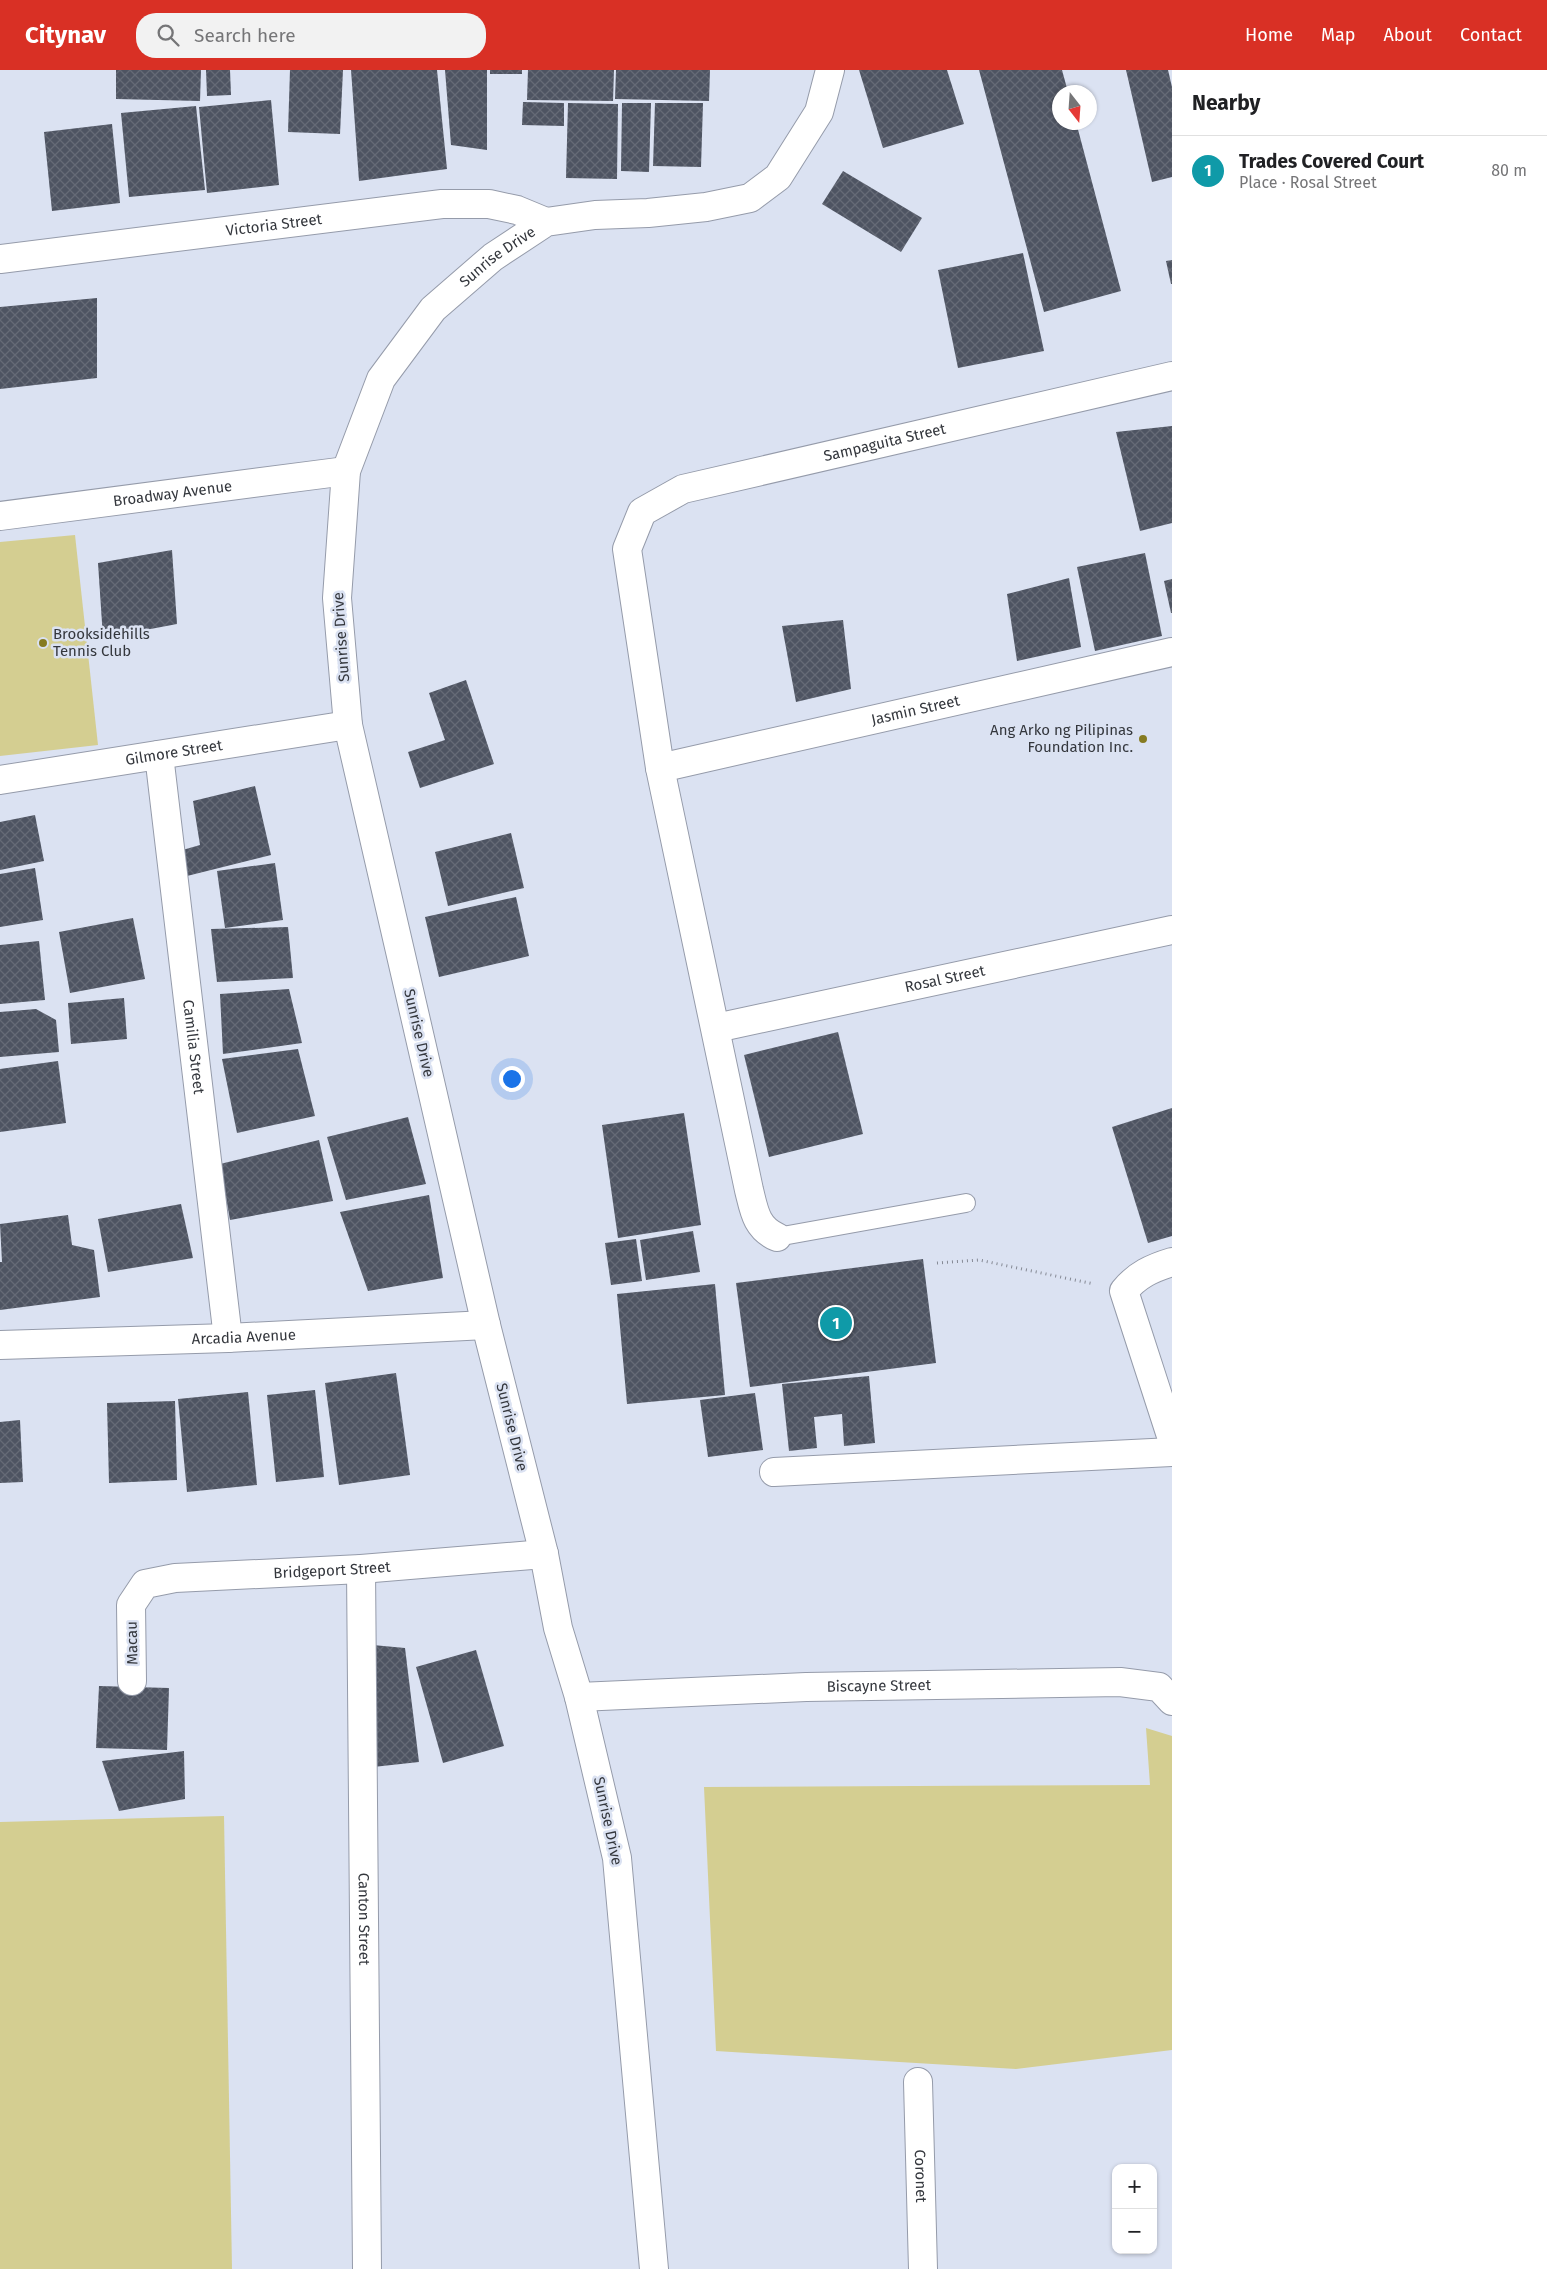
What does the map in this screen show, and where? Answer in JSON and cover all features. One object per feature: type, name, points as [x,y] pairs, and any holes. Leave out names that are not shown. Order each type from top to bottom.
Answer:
[{"type":"street","name":"Sunrise Drive","points":[[654,2269],[617,1858],[579,1697],[558,1628],[544,1554],[486,1325],[348,725],[337,598],[346,471],[381,379],[433,309],[493,257],[546,222],[595,215],[648,213],[706,207],[750,198],[778,177],[820,112],[830,70]]},
{"type":"street","name":"Victoria Street","points":[[0,259],[442,204],[489,204],[517,210],[546,222]]},
{"type":"street","name":"Sampaguita Street","points":[[660,768],[627,549],[642,512],[683,489],[1172,376]]},
{"type":"street","name":"Broadway Avenue","points":[[0,516],[346,471]]},
{"type":"street","name":"Jasmin Street","points":[[660,768],[1172,652]]},
{"type":"street","name":"Gilmore Street","points":[[0,780],[348,725]]},
{"type":"street","name":"Camilia Street","points":[[159,755],[228,1338]]},
{"type":"street","points":[[660,768],[716,1028],[740,1153],[756,1217],[766,1232],[777,1237]]},
{"type":"street","name":"Rosal Street","points":[[716,1028],[1172,930]]},
{"type":"street","points":[[1162,1265],[1134,1279],[1124,1290],[1172,1439]]},
{"type":"street","name":"Arcadia Avenue","points":[[0,1345],[228,1338],[486,1325]]},
{"type":"street","points":[[774,1472],[1172,1452]]},
{"type":"street","name":"Bridgeport Street","points":[[131,1605],[145,1584],[174,1578],[361,1569],[544,1554]]},
{"type":"street","name":"Canton Street","points":[[361,1569],[367,2269]]},
{"type":"street","name":"Macau","points":[[131,1605],[132,1681]]},
{"type":"street","name":"Biscayne Street","points":[[579,1697],[806,1687],[1120,1682],[1159,1686],[1172,1701]]},
{"type":"street","name":"Coronet","points":[[918,2082],[923,2269]]},
{"type":"lane","points":[[777,1237],[966,1202]]},
{"type":"path","points":[[937,1263],[979,1260],[1124,1290]]},
{"type":"shaded area","name":"Brooksidehills Tennis Club","points":[[75,535],[98,745],[0,756],[0,542]]},
{"type":"shaded area","points":[[1146,1728],[1172,1736],[1172,2050],[1016,2069],[716,2051],[704,1787],[1150,1785]]},
{"type":"shaded area","points":[[224,1816],[232,2269],[0,2269],[0,1822]]},
{"type":"building","points":[[116,70],[201,70],[200,101],[116,99]]},
{"type":"building","points":[[206,70],[230,70],[231,95],[207,96]]},
{"type":"building","points":[[290,70],[343,70],[340,134],[288,132]]},
{"type":"building","points":[[351,70],[437,70],[447,169],[359,181]]},
{"type":"building","points":[[445,70],[487,70],[487,150],[451,145]]},
{"type":"building","points":[[490,70],[522,70],[522,74],[490,74]]},
{"type":"building","points":[[528,70],[614,70],[613,101],[527,100]]},
{"type":"building","points":[[616,70],[710,70],[709,101],[615,99]]},
{"type":"building","points":[[859,70],[947,70],[964,124],[883,148]]},
{"type":"building","points":[[979,70],[1062,70],[1066,85],[1052,85],[1052,130],[1078,130],[1121,291],[1044,312]]},
{"type":"building","points":[[1126,70],[1168,70],[1172,87],[1172,177],[1152,182]]},
{"type":"building","points":[[271,100],[279,185],[207,193],[199,107]]},
{"type":"building","points":[[523,102],[564,103],[564,126],[522,125]]},
{"type":"building","points":[[568,103],[618,104],[617,179],[566,178]]},
{"type":"building","points":[[622,103],[651,103],[649,172],[621,171]]},
{"type":"building","points":[[655,103],[703,103],[701,167],[653,166]]},
{"type":"building","points":[[196,106],[205,190],[129,197],[121,113]]},
{"type":"building","points":[[112,124],[120,203],[52,211],[44,132]]},
{"type":"building","points":[[843,171],[922,218],[901,252],[822,204]]},
{"type":"building","points":[[1023,253],[1044,351],[958,368],[938,270]]},
{"type":"building","points":[[1172,260],[1172,284],[1171,284],[1166,261]]},
{"type":"building","points":[[97,298],[97,378],[0,389],[0,307]]},
{"type":"building","points":[[1172,426],[1172,523],[1140,531],[1116,432]]},
{"type":"building","points":[[172,550],[177,624],[103,638],[98,563]]},
{"type":"building","points":[[1145,553],[1162,636],[1095,651],[1077,567]]},
{"type":"building","points":[[1069,578],[1081,647],[1017,661],[1007,594]]},
{"type":"building","points":[[1172,579],[1172,613],[1171,613],[1164,581]]},
{"type":"building","points":[[843,620],[851,689],[796,702],[782,626]]},
{"type":"building","points":[[466,680],[494,764],[420,788],[408,752],[445,740],[429,693]]},
{"type":"building","points":[[255,786],[271,855],[187,876],[179,851],[200,845],[193,801]]},
{"type":"building","points":[[35,815],[44,861],[0,870],[0,822]]},
{"type":"building","points":[[511,833],[524,888],[448,906],[435,852]]},
{"type":"building","points":[[275,863],[283,920],[225,928],[217,871]]},
{"type":"building","points":[[35,868],[43,920],[0,927],[0,874]]},
{"type":"building","points":[[516,897],[529,956],[439,977],[425,917]]},
{"type":"building","points":[[133,918],[145,979],[70,993],[59,932]]},
{"type":"building","points":[[288,927],[293,978],[217,982],[211,929]]},
{"type":"building","points":[[39,941],[45,1000],[0,1004],[0,945]]},
{"type":"building","points":[[289,989],[302,1043],[223,1054],[220,994]]},
{"type":"building","points":[[124,998],[127,1039],[71,1044],[68,1003]]},
{"type":"building","points":[[36,1009],[56,1020],[59,1052],[0,1057],[0,1012]]},
{"type":"building","points":[[838,1032],[863,1134],[769,1157],[744,1055]]},
{"type":"building","points":[[298,1049],[315,1116],[237,1133],[222,1059]]},
{"type":"building","points":[[58,1061],[66,1123],[0,1132],[0,1069]]},
{"type":"building","points":[[1172,1108],[1172,1236],[1148,1243],[1112,1127]]},
{"type":"building","points":[[684,1113],[701,1225],[618,1238],[602,1125]]},
{"type":"building","points":[[408,1117],[426,1184],[346,1200],[327,1137]]},
{"type":"building","points":[[319,1140],[333,1201],[230,1220],[220,1164]]},
{"type":"building","points":[[429,1195],[443,1278],[368,1291],[340,1212]]},
{"type":"building","points":[[181,1204],[193,1258],[108,1272],[98,1219]]},
{"type":"building","points":[[68,1215],[72,1245],[94,1250],[100,1297],[0,1310],[0,1262],[2,1262],[0,1224]]},
{"type":"building","points":[[693,1231],[700,1272],[646,1280],[640,1240]]},
{"type":"building","points":[[636,1239],[642,1281],[611,1285],[605,1243]]},
{"type":"building","points":[[923,1259],[936,1363],[750,1387],[736,1283]]},
{"type":"building","points":[[715,1284],[725,1395],[627,1404],[617,1294]]},
{"type":"building","points":[[396,1373],[410,1475],[339,1485],[325,1383]]},
{"type":"building","points":[[869,1376],[875,1443],[844,1446],[842,1414],[814,1417],[817,1448],[789,1451],[782,1384]]},
{"type":"building","points":[[315,1390],[324,1477],[276,1482],[267,1395]]},
{"type":"building","points":[[248,1392],[257,1485],[187,1492],[178,1399]]},
{"type":"building","points":[[755,1393],[763,1450],[708,1457],[700,1400]]},
{"type":"building","points":[[175,1401],[177,1480],[109,1483],[107,1403]]},
{"type":"building","points":[[20,1420],[23,1482],[0,1483],[0,1422]]},
{"type":"building","points":[[362,1644],[405,1648],[419,1762],[364,1768]]},
{"type":"building","points":[[476,1650],[504,1746],[443,1763],[416,1667]]},
{"type":"building","points":[[99,1686],[169,1688],[167,1750],[96,1748]]},
{"type":"building","points":[[184,1751],[185,1799],[119,1811],[102,1761]]},
{"type":"place","name":"Brooksidehills Tennis Club","points":[[43,643]]},
{"type":"place","name":"Ang Arko ng Pilipinas Foundation Inc.","points":[[1143,739]]},
{"type":"place","name":"Trades Covered Court","points":[[836,1323]]}]
